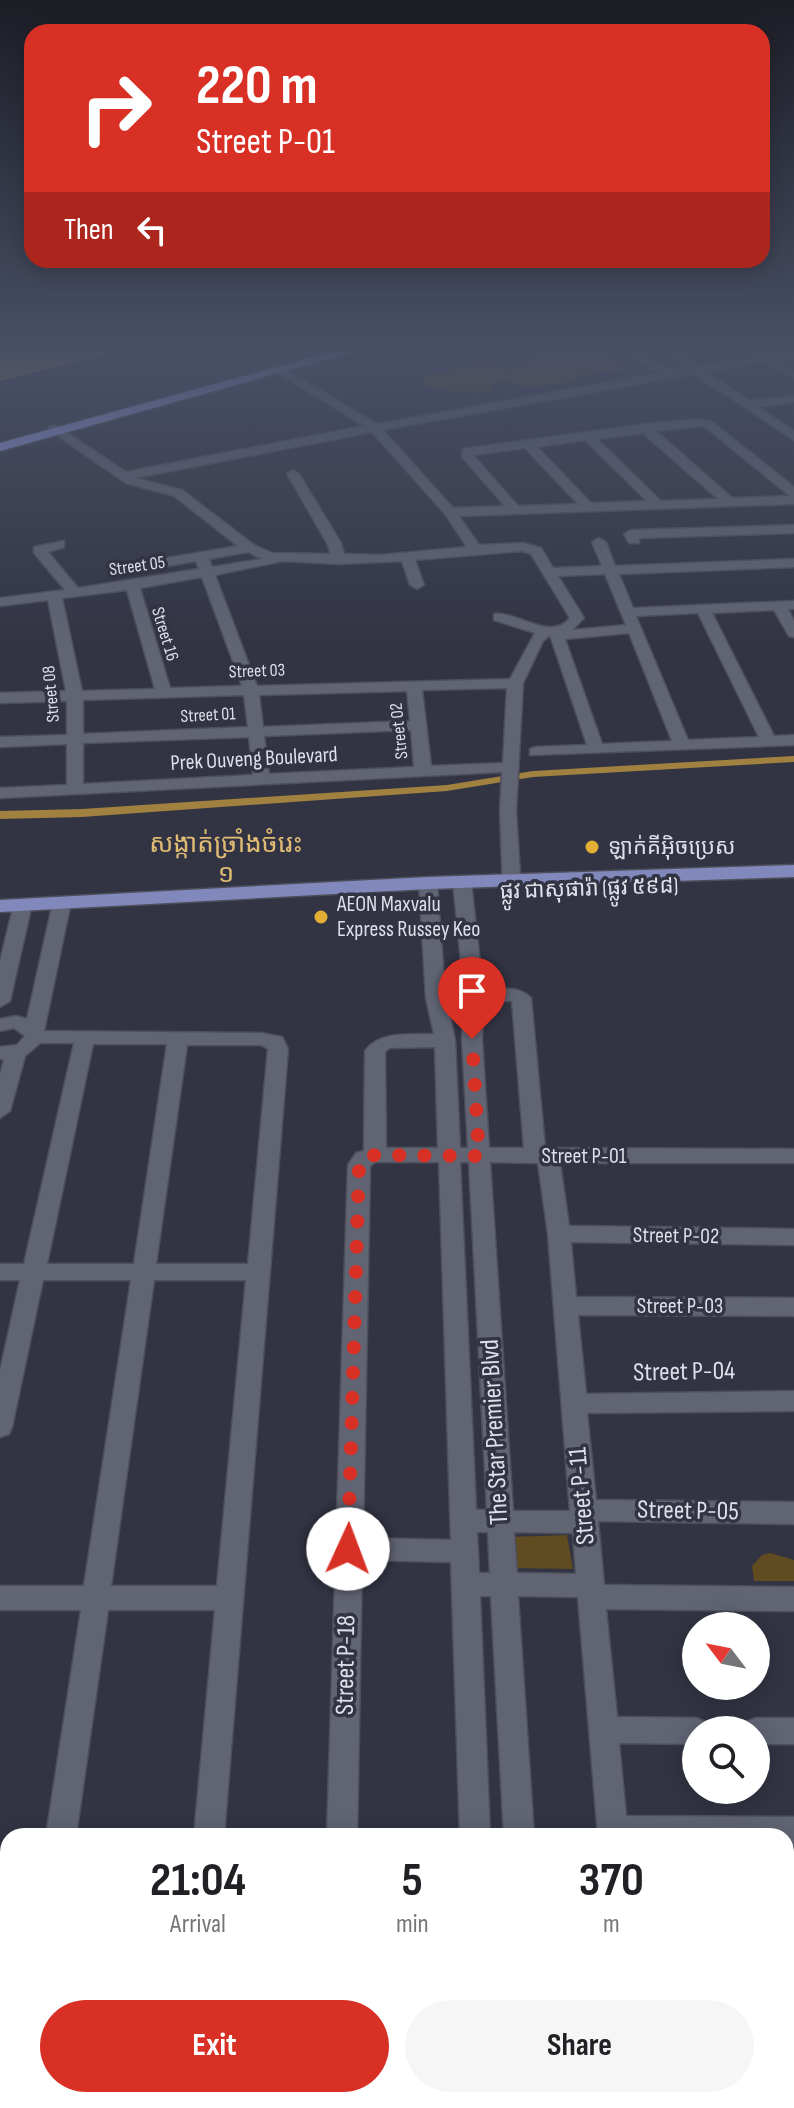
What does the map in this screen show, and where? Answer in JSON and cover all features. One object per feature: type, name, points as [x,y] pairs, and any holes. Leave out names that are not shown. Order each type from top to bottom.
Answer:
[{"type":"main road","name":"ផ្លូវ ជាសុផារ៉ា (ផ្លូវ ៥៩៨)","points":[[11,910],[429,898],[463,888],[716,878],[794,871]]},
{"type":"main road","name":"ផ្លូវ ជាសុផារ៉ា (ផ្លូវ ៥៩៨)","points":[[716,878],[794,882]]},
{"type":"street","points":[[87,450],[124,476],[148,487],[178,493],[249,548],[279,560],[408,558],[531,548],[541,556],[577,618],[571,626],[545,632],[537,639],[515,683],[511,774],[512,886]]},
{"type":"street","points":[[124,476],[186,462],[264,450]]},
{"type":"street","points":[[397,450],[450,512],[477,550]]},
{"type":"street","points":[[471,450],[466,454],[515,510]]},
{"type":"street","points":[[534,450],[588,507]]},
{"type":"street","points":[[602,450],[661,505],[677,536],[791,532]]},
{"type":"street","points":[[670,450],[729,502]]},
{"type":"street","points":[[741,450],[794,493]]},
{"type":"street","points":[[293,474],[334,543],[339,560]]},
{"type":"street","points":[[450,512],[794,500]]},
{"type":"street","points":[[527,529],[534,543],[531,548]]},
{"type":"street","points":[[599,542],[682,745]]},
{"type":"street","points":[[59,544],[39,550],[74,592]]},
{"type":"street","points":[[156,564],[249,548]]},
{"type":"street","points":[[201,556],[251,691],[262,780]]},
{"type":"street","points":[[408,558],[417,585]]},
{"type":"street","name":"Street 05","points":[[0,602],[207,574],[279,560]]},
{"type":"street","points":[[762,568],[794,563]]},
{"type":"street","points":[[552,576],[762,568],[794,570]]},
{"type":"street","name":"Street 16","points":[[132,585],[164,693]]},
{"type":"street","points":[[49,595],[61,643],[69,696],[68,792]]},
{"type":"street","points":[[778,605],[794,633]]},
{"type":"street","points":[[627,612],[794,605]]},
{"type":"street","points":[[703,609],[769,741]]},
{"type":"street","points":[[499,617],[545,632]]},
{"type":"street","points":[[596,749],[557,636],[634,628]]},
{"type":"street","name":"Street 03","points":[[0,698],[515,683]]},
{"type":"street","name":"Street 02","points":[[414,686],[423,771]]},
{"type":"street","name":"Street 01","points":[[0,742],[419,725]]},
{"type":"street","points":[[536,752],[794,740]]},
{"type":"street","name":"Prek Ouveng Boulevard","points":[[0,793],[68,792],[423,771],[511,774]]},
{"type":"street","name":"The Star Premier Blvd","points":[[463,888],[478,996],[473,1027],[479,1156],[519,1828]]},
{"type":"street","points":[[429,898],[465,916]]},
{"type":"street","name":"The Star Premier Blvd","points":[[429,898],[436,998],[444,1034],[475,1828]]},
{"type":"street","points":[[0,1111],[8,1052],[29,1046],[34,1034],[61,908]]},
{"type":"street","points":[[0,1001],[11,910]]},
{"type":"street","name":"Street P-11","points":[[478,996],[511,994],[521,998],[542,1156],[559,1234],[613,1828]]},
{"type":"street","points":[[436,998],[478,996]]},
{"type":"street","points":[[0,1025],[16,1022],[34,1034],[85,1037],[261,1039],[275,1041],[278,1049],[210,1828]]},
{"type":"street","name":"Street P-18","points":[[342,1828],[359,1165],[364,1158],[375,1155],[375,1051],[381,1044],[389,1042],[444,1034]]},
{"type":"street","points":[[0,1427],[85,1037]]},
{"type":"street","points":[[62,1828],[178,1038]]},
{"type":"street","name":"Street P-01","points":[[375,1155],[794,1156]]},
{"type":"street","name":"Street P-02","points":[[559,1234],[794,1237]]},
{"type":"street","points":[[0,1272],[259,1272]]},
{"type":"street","name":"Street P-03","points":[[565,1306],[794,1307]]},
{"type":"street","name":"Street P-04","points":[[574,1404],[794,1401]]},
{"type":"street","name":"Street P-05","points":[[463,1521],[794,1513]]},
{"type":"street","points":[[348,1549],[464,1551]]},
{"type":"street","points":[[465,1584],[794,1599]]},
{"type":"street","points":[[0,1598],[230,1598]]},
{"type":"street","points":[[604,1730],[682,1731]]},
{"type":"street","points":[[770,1731],[794,1731]]},
{"type":"shaded area","points":[[567,1535],[573,1569],[509,1568],[508,1537]]},
{"type":"shaded area","points":[[770,1553],[794,1560],[794,1581],[754,1581],[752,1566],[762,1555]]},
{"type":"waterway","points":[[0,815],[82,813],[447,788],[533,774],[794,759]]},
{"type":"place","name":"ឡាក់គីអ៊ិចប្រេស","points":[[592,847]]},
{"type":"place","name":"AEON Maxvalu Express Russey Keo","points":[[321,917]]},
{"type":"district","name":"សង្កាត់ច្រាំងចំរេះ ១","points":[[226,859]]},
{"type":"route","points":[[348,1549],[359,1165],[364,1158],[375,1155],[479,1156],[472,1039]]}]
